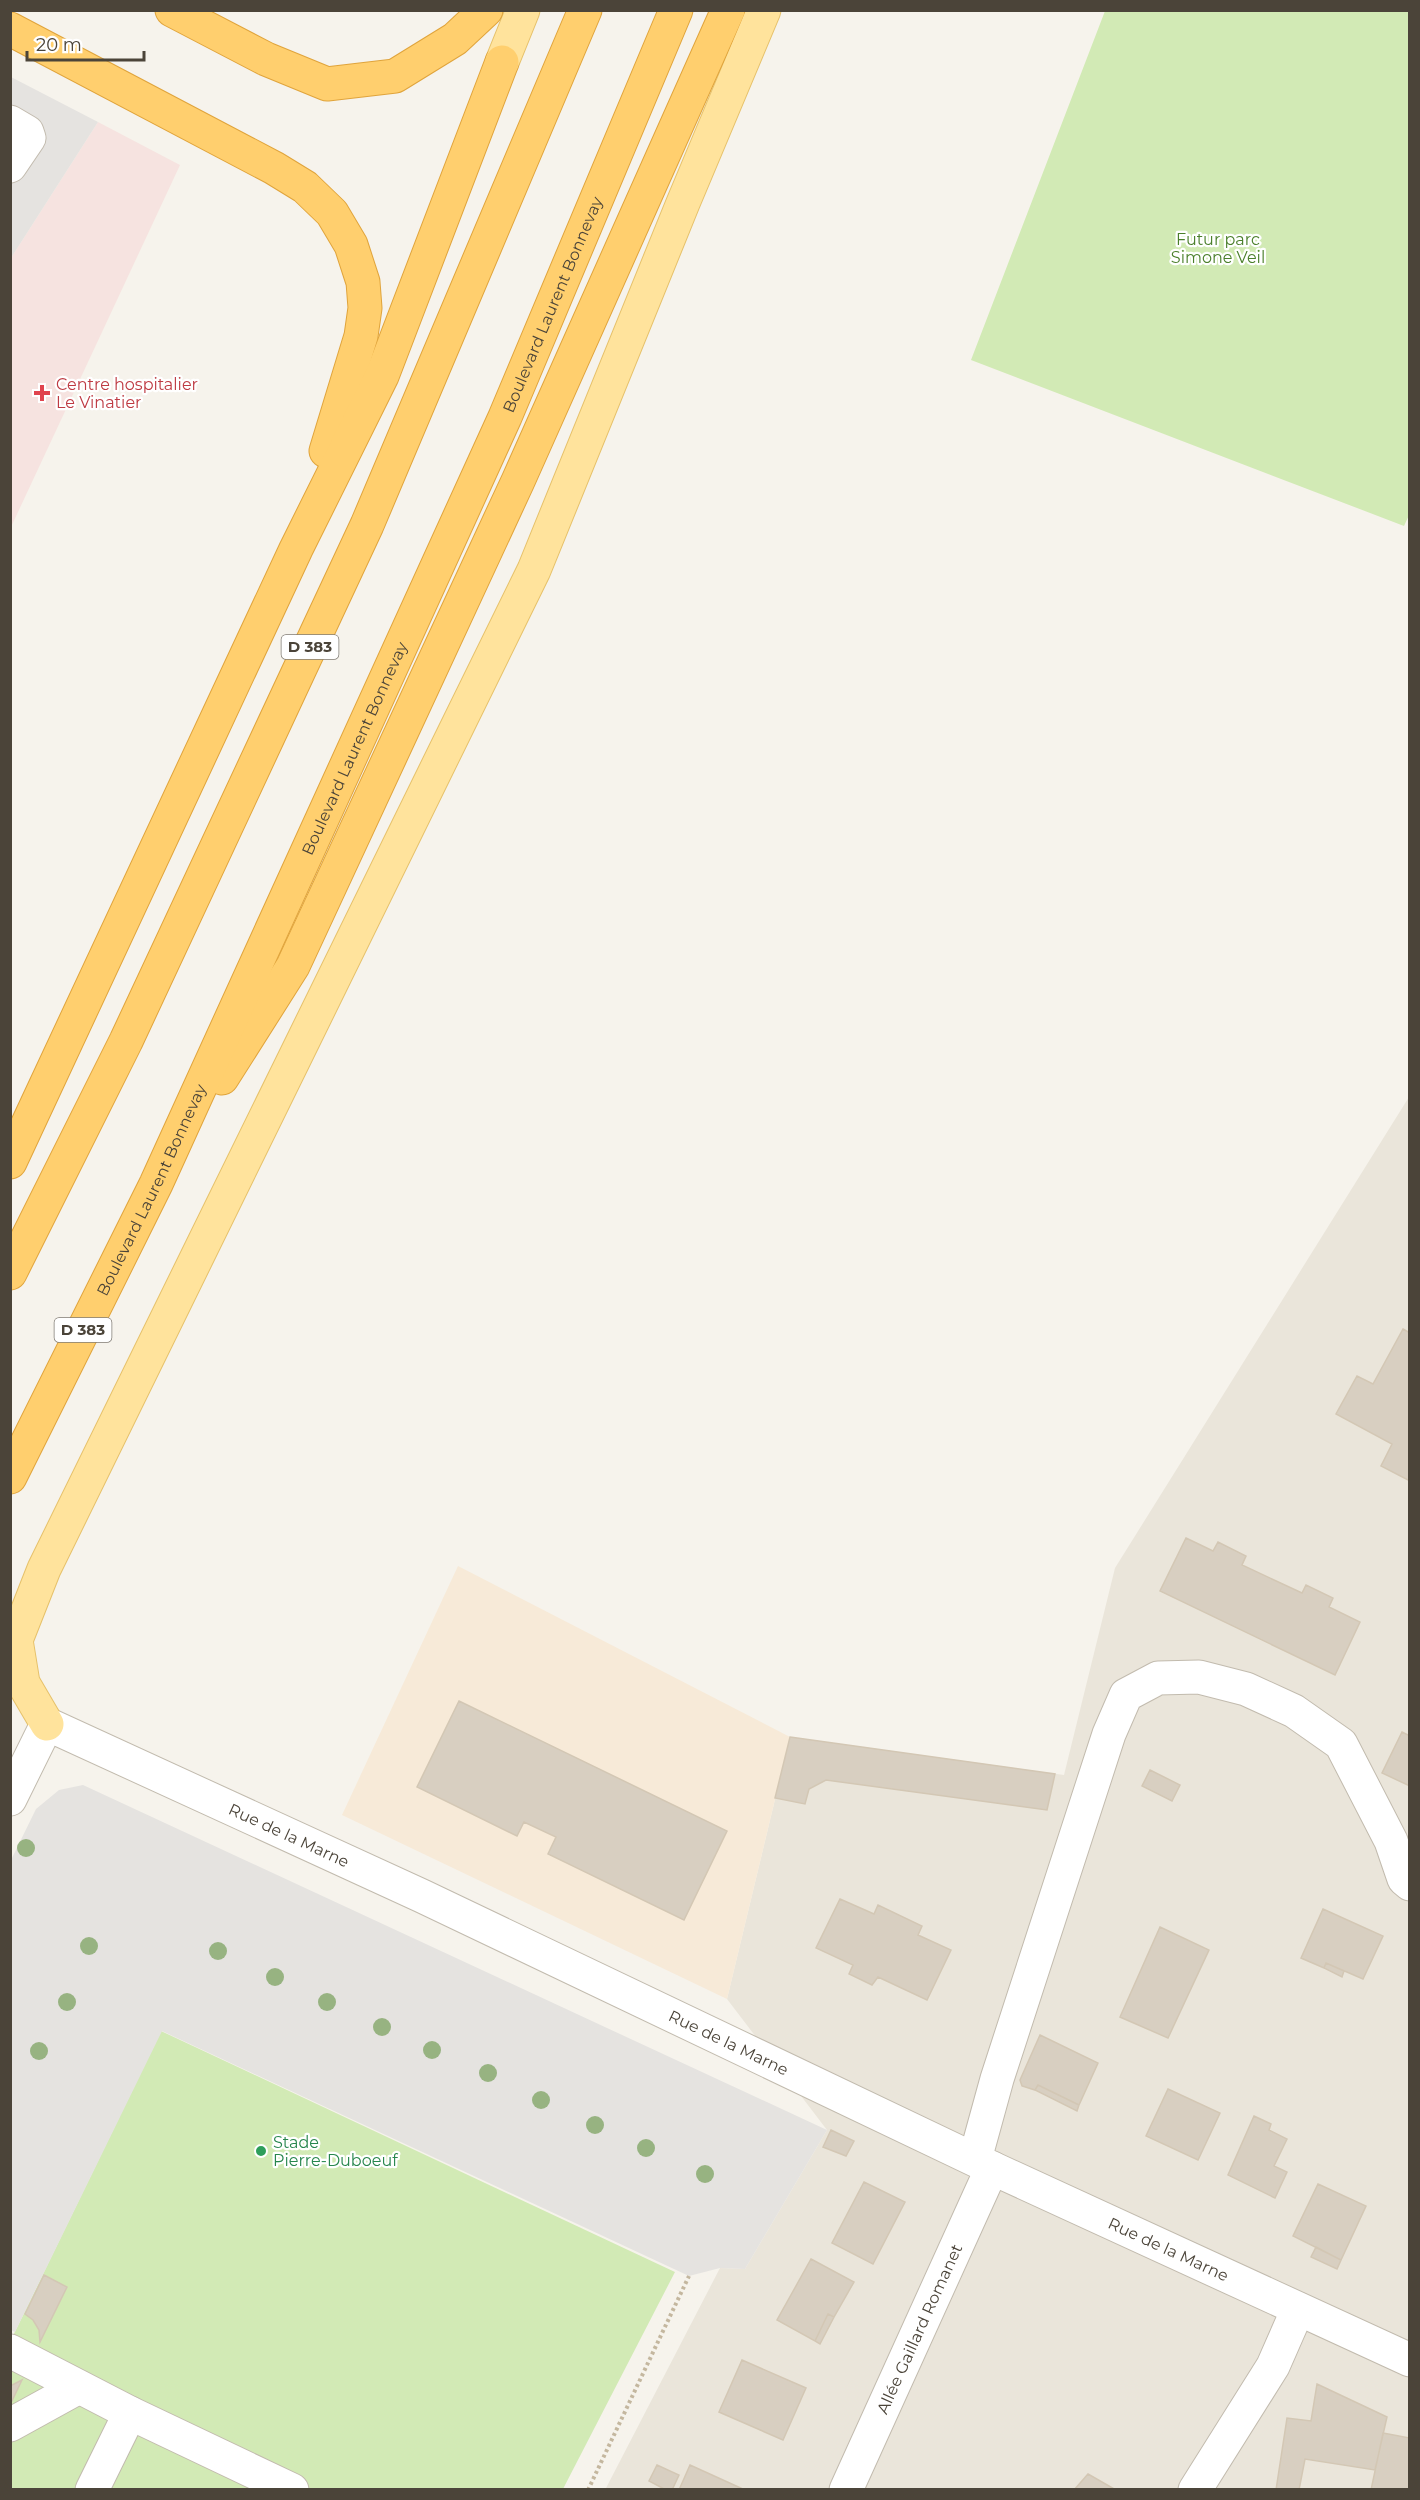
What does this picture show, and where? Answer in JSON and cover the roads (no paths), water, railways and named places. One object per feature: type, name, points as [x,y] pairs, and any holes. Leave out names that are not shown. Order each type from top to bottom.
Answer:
[{"type":"highway","points":[[172,10],[266,59],[327,84],[395,76],[455,39],[486,10]]},
{"type":"highway","name":"D 383","points":[[10,1273],[126,1041],[367,525],[585,10]]},
{"type":"highway","name":"Boulevard Laurent Bonnevay","points":[[10,1477],[156,1184],[505,417],[676,10]]},
{"type":"highway","points":[[156,1184],[293,966],[518,482],[728,10]]},
{"type":"highway","points":[[10,29],[274,168],[305,187],[332,213],[351,246],[363,282],[362,336],[296,549]]},
{"type":"highway","points":[[10,1162],[296,549],[382,376],[502,62]]},
{"type":"main road","points":[[502,62],[523,10]]},
{"type":"main road","points":[[47,1724],[23,1683],[16,1640],[44,1569],[534,570],[764,10]]},
{"type":"street","points":[[10,122],[27,132],[28,138],[10,166]]},
{"type":"street","name":"Allée Gaillard Romanet","points":[[846,2490],[961,2238],[984,2164],[997,2079],[1109,1734],[1126,1695],[1158,1678],[1199,1677],[1246,1689],[1294,1711],[1341,1744],[1391,1840],[1404,1879],[1410,1884]]},
{"type":"street","points":[[10,1799],[47,1724]]},
{"type":"street","name":"Rue de la Marne","points":[[47,1724],[431,1900],[984,2164],[1410,2360]]},
{"type":"street","points":[[1195,2490],[1273,2366],[1298,2309]]},
{"type":"street","points":[[10,2351],[130,2413],[292,2490]]},
{"type":"street","points":[[10,2425],[79,2387]]},
{"type":"street","points":[[92,2490],[130,2413]]},
{"type":"place","name":"Centre hospitalier Le Vinatier","points":[[42,393]]},
{"type":"place","name":"Stade Pierre-Duboeuf","points":[[261,2151]]},
{"type":"park label","name":"Futur parc Simone Veil","points":[[1218,248]]}]
